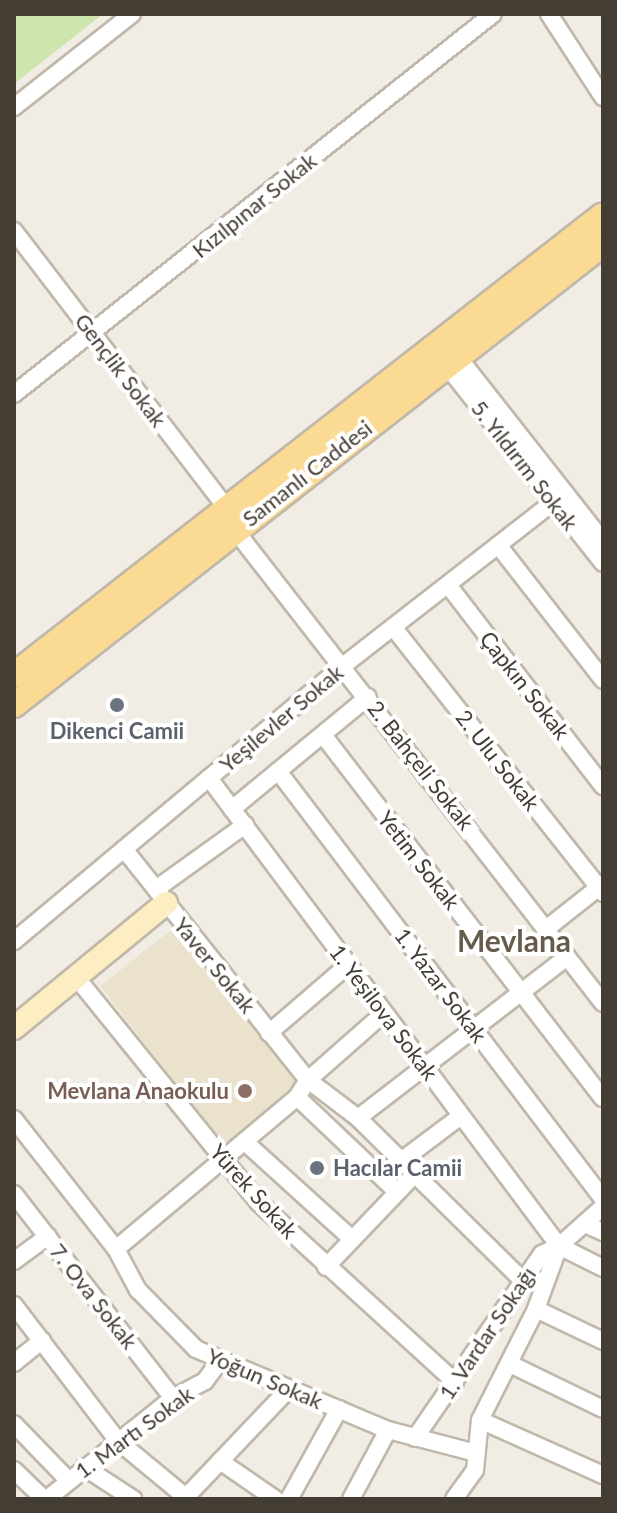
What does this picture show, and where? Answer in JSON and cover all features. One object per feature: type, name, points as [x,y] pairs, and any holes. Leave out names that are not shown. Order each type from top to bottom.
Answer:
[{"type":"main road","name":"Samanlı Caddesi","points":[[14,705],[231,520],[603,215]]},
{"type":"main road","name":"Samanlı Caddesi","points":[[14,675],[231,520],[460,371],[603,244]]},
{"type":"main road","points":[[14,1028],[76,977],[161,896]]},
{"type":"street","points":[[14,107],[132,14]]},
{"type":"street","name":"Kızılpınar Sokak","points":[[14,394],[493,14]]},
{"type":"street","points":[[549,14],[603,97]]},
{"type":"street","name":"Gençlik Sokak","points":[[14,231],[231,520]]},
{"type":"street","name":"5. Yıldırım Sokak","points":[[460,371],[559,498],[603,563]]},
{"type":"street","name":"5. Yıldırım Sokak","points":[[559,498],[603,541]]},
{"type":"street","name":"Yeşilevler Sokak","points":[[14,941],[344,665],[559,498]]},
{"type":"street","name":"2. Bahçeli Sokak","points":[[231,520],[603,1003]]},
{"type":"street","points":[[498,545],[603,680]]},
{"type":"street","name":"Çapkın Sokak","points":[[448,585],[603,786]]},
{"type":"street","name":"2. Ulu Sokak","points":[[393,627],[602,888]]},
{"type":"street","points":[[232,809],[368,697]]},
{"type":"street","name":"Yetim Sokak","points":[[323,735],[603,1098]]},
{"type":"street","name":"1. Yazar Sokak","points":[[278,771],[603,1199]]},
{"type":"street","name":"1. Yeşilova Sokak","points":[[209,778],[559,1246]]},
{"type":"street","points":[[161,896],[245,825]]},
{"type":"street","name":"Yaver Sokak","points":[[124,849],[308,1080],[358,1118],[522,1280]]},
{"type":"street","points":[[546,929],[602,888]]},
{"type":"street","points":[[358,1118],[567,957]]},
{"type":"street","points":[[269,1033],[348,965]]},
{"type":"street","name":"Yürek Sokak","points":[[76,977],[224,1160],[326,1267],[455,1382]]},
{"type":"street","points":[[116,1249],[297,1097],[308,1080],[384,1013]]},
{"type":"street","points":[[297,1097],[397,1192]]},
{"type":"street","points":[[401,1161],[461,1116]]},
{"type":"street","name":"Yoğun Sokak","points":[[14,1119],[116,1249],[138,1290],[172,1328],[219,1362],[388,1430],[476,1453]]},
{"type":"street","points":[[245,1142],[352,1239]]},
{"type":"street","points":[[326,1267],[415,1174]]},
{"type":"street","name":"7. Ova Sokak","points":[[14,1194],[173,1398]]},
{"type":"street","name":"1. Vardar Sokağı","points":[[415,1438],[542,1254],[559,1246],[603,1207]]},
{"type":"street","points":[[585,1224],[603,1232]]},
{"type":"street","points":[[14,1261],[48,1236]]},
{"type":"street","points":[[454,1499],[475,1470],[480,1420],[536,1309],[559,1246],[603,1268]]},
{"type":"street","points":[[14,1305],[118,1441],[187,1498],[289,1389]]},
{"type":"street","points":[[536,1309],[603,1341]]},
{"type":"street","points":[[14,1363],[42,1340]]},
{"type":"street","name":"1. Martı Sokak","points":[[46,1499],[173,1398],[205,1381],[219,1362]]},
{"type":"street","points":[[510,1364],[603,1409]]},
{"type":"street","points":[[289,1499],[339,1409]]},
{"type":"street","points":[[480,1420],[603,1475]]},
{"type":"street","points":[[14,1424],[68,1480]]},
{"type":"street","points":[[356,1497],[388,1430]]},
{"type":"street","points":[[220,1461],[275,1499]]},
{"type":"street","points":[[84,1467],[133,1499]]},
{"type":"street","points":[[14,1470],[46,1499]]},
{"type":"shaded area","points":[[175,927],[301,1082],[229,1144],[221,1142],[100,986]]},
{"type":"green space","points":[[14,14],[103,14],[14,84]]},
{"type":"place","name":"Dikenci Camii","points":[[117,705]]},
{"type":"place","name":"Mevlana Anaokulu","points":[[245,1091]]},
{"type":"place","name":"Hacılar Camii","points":[[317,1168]]},
{"type":"district","name":"Mevlana","points":[[514,940]]}]
